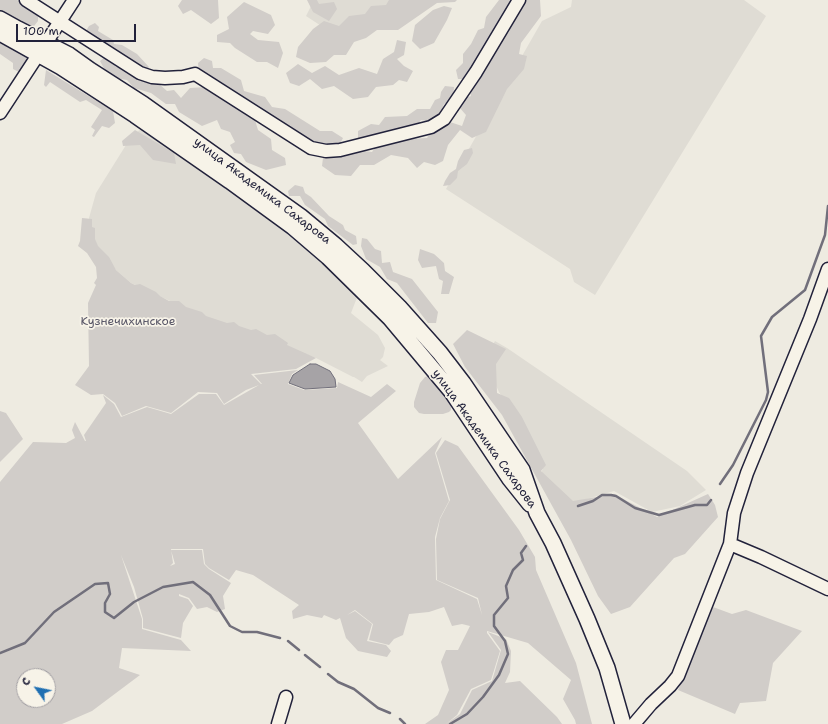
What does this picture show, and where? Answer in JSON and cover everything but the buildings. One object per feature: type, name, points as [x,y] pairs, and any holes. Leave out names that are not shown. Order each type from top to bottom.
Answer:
[{"type":"main road","points":[[0,18],[18,29],[42,49]]},
{"type":"main road","points":[[0,33],[42,49]]},
{"type":"main road","name":"улица Академика Сахарова","points":[[42,49],[69,56],[143,104],[300,216],[363,271],[399,307],[440,353],[464,382],[522,470],[537,513],[553,543],[587,618],[606,668],[623,724]]},
{"type":"street","points":[[26,0],[140,73],[152,77],[165,78],[183,77],[195,74],[311,148],[326,151],[340,150],[431,127],[444,118],[476,72],[519,0]]},
{"type":"street","points":[[0,113],[74,0]]},
{"type":"street","points":[[634,724],[678,676],[730,544],[734,513],[745,480],[828,270]]},
{"type":"street","points":[[730,544],[761,557],[828,590]]},
{"type":"street","points":[[278,724],[286,697]]},
{"type":"shaded area","points":[[310,0],[401,0],[332,33],[306,16],[311,6]]},
{"type":"shaded area","points":[[572,0],[744,0],[766,16],[595,295],[574,282],[570,269],[446,189],[542,21],[571,7]]},
{"type":"shaded area","points":[[141,129],[226,186],[289,232],[324,262],[358,295],[351,313],[378,335],[385,348],[383,357],[380,360],[388,366],[367,376],[362,382],[316,358],[196,313],[131,283],[116,270],[100,252],[92,234],[89,218],[96,193],[131,137]]},
{"type":"shaded area","points":[[495,341],[687,471],[706,490],[680,506],[652,512],[614,491],[573,503],[541,474],[544,465],[499,392],[493,379],[487,356]]},
{"type":"shaded area","points":[[310,364],[316,364],[330,371],[335,379],[336,387],[305,389],[289,383],[293,375]]},
{"type":"green space","points":[[0,0],[17,0],[34,10],[38,15],[38,21],[34,26],[29,28],[0,17]]},
{"type":"green space","points":[[182,0],[218,0],[219,18],[211,24],[191,10],[183,14],[178,6]]},
{"type":"green space","points":[[307,0],[317,0],[319,4],[334,2],[337,9],[329,21],[313,12]]},
{"type":"green space","points":[[389,0],[457,0],[455,2],[437,3],[398,30],[377,30],[366,38],[354,42],[346,55],[334,55],[326,62],[310,63],[296,57],[298,47],[313,29],[324,21],[339,26],[349,16],[365,14],[371,6],[386,5]]},
{"type":"green space","points":[[499,0],[509,0],[512,2],[506,16],[491,32],[490,40],[483,48],[478,62],[465,79],[458,79],[456,70],[463,63],[463,54],[471,44],[478,30],[484,28],[486,17]]},
{"type":"green space","points":[[525,0],[540,0],[541,16],[521,43],[519,54],[527,56],[524,69],[507,89],[486,132],[472,138],[460,130],[448,145],[443,161],[435,165],[424,162],[417,168],[408,158],[391,155],[374,165],[360,165],[351,176],[335,175],[322,166],[323,158],[342,155],[349,149],[372,152],[377,145],[408,139],[427,138],[432,131],[450,122],[462,126],[466,115],[459,107],[460,100],[471,96],[469,89],[483,73],[488,57],[498,41],[509,32],[512,19],[520,5],[525,2]]},
{"type":"green space","points":[[244,2],[271,15],[275,25],[268,34],[253,31],[250,34],[258,40],[279,42],[283,53],[278,68],[267,62],[257,62],[235,48],[230,43],[217,42],[217,35],[229,29],[227,17]]},
{"type":"green space","points":[[444,6],[452,8],[447,20],[434,43],[420,49],[412,41],[415,25],[433,10]]},
{"type":"green space","points":[[95,23],[99,27],[98,31],[113,40],[114,44],[122,45],[137,54],[149,67],[146,72],[138,68],[136,62],[130,63],[116,55],[114,48],[106,49],[86,31],[89,26]]},
{"type":"green space","points":[[397,40],[406,42],[404,55],[397,59],[404,66],[413,71],[407,82],[399,80],[393,85],[376,87],[368,97],[353,99],[334,86],[322,89],[310,79],[299,86],[290,83],[286,73],[298,64],[312,73],[325,66],[339,75],[359,68],[377,74],[383,59],[394,52]]},
{"type":"green space","points":[[0,42],[26,57],[28,63],[23,71],[19,72],[13,69],[13,63],[0,54]]},
{"type":"green space","points":[[106,56],[116,67],[124,67],[131,76],[139,76],[158,83],[167,91],[174,90],[181,98],[190,88],[206,87],[199,74],[198,63],[204,58],[212,61],[213,68],[221,68],[241,80],[244,91],[265,97],[272,107],[285,109],[320,131],[332,131],[343,138],[340,144],[316,147],[269,118],[255,120],[258,130],[271,139],[272,150],[285,158],[286,165],[266,170],[246,162],[241,154],[234,153],[230,145],[235,142],[230,132],[221,129],[217,120],[202,126],[179,112],[175,104],[166,104],[151,93],[134,88],[127,80],[114,78],[106,72],[100,61]]},
{"type":"green space","points":[[46,70],[113,111],[115,123],[109,128],[102,126],[94,137],[92,136],[95,130],[91,127],[102,110],[86,100],[80,102],[50,82],[46,87],[44,85]]},
{"type":"green space","points":[[445,86],[454,87],[453,99],[444,104],[438,119],[433,122],[421,120],[416,128],[407,133],[399,128],[387,141],[358,140],[358,131],[371,124],[379,125],[385,117],[407,116],[417,109],[430,109],[435,100],[440,98],[441,92]]},
{"type":"green space","points":[[135,130],[174,153],[176,164],[153,160],[140,145],[123,146],[122,141]]},
{"type":"green space","points":[[472,148],[473,153],[467,164],[458,171],[457,178],[450,185],[443,186],[450,173],[456,169],[458,161],[464,150]]},
{"type":"green space","points":[[295,185],[303,187],[305,193],[311,197],[329,216],[343,225],[345,230],[356,236],[357,244],[353,245],[328,226],[325,219],[305,205],[300,196],[289,196],[288,191]]},
{"type":"green space","name":"Кузнечихинское","points":[[82,218],[92,219],[92,227],[95,228],[95,239],[98,246],[109,257],[116,270],[131,283],[135,285],[140,284],[169,301],[179,301],[186,307],[202,312],[206,316],[227,323],[234,322],[239,326],[251,330],[256,329],[267,335],[275,334],[288,343],[287,345],[316,358],[296,369],[251,374],[261,384],[254,375],[298,370],[292,374],[288,384],[304,390],[337,388],[338,382],[371,397],[387,384],[396,391],[358,423],[398,479],[442,437],[435,453],[449,501],[440,518],[435,537],[436,580],[477,599],[482,615],[478,598],[437,580],[436,539],[440,519],[450,500],[436,453],[445,440],[458,446],[519,530],[535,557],[536,570],[576,663],[592,724],[576,724],[563,699],[571,680],[528,643],[487,631],[500,651],[491,680],[471,689],[457,715],[446,724],[425,724],[438,715],[449,690],[441,662],[446,650],[458,650],[470,626],[462,624],[452,626],[444,607],[429,612],[409,614],[403,635],[394,639],[389,645],[369,640],[373,624],[355,610],[347,615],[355,611],[372,624],[367,641],[386,645],[391,651],[387,657],[358,651],[346,638],[340,618],[336,620],[324,615],[322,618],[307,615],[293,619],[292,611],[299,605],[253,575],[236,570],[229,580],[205,564],[203,549],[171,549],[202,550],[204,564],[209,569],[231,583],[223,596],[225,609],[217,612],[207,607],[197,609],[189,598],[179,594],[179,596],[188,599],[193,606],[183,623],[181,638],[143,628],[143,619],[134,587],[121,555],[142,619],[142,629],[181,640],[191,651],[122,648],[119,668],[140,675],[92,711],[62,724],[0,724],[0,482],[33,442],[66,443],[75,438],[72,430],[75,422],[86,441],[84,435],[106,403],[103,395],[114,404],[121,417],[147,407],[171,414],[199,394],[216,394],[224,405],[259,385],[246,390],[224,404],[217,393],[198,392],[171,413],[146,406],[122,416],[115,403],[103,394],[91,395],[75,385],[89,366],[88,303],[96,285],[94,283],[97,278],[96,267],[87,253],[78,246],[80,241]],"holes":[[[171,551],[175,564],[170,566],[173,563]]]},
{"type":"green space","points":[[362,238],[367,239],[375,249],[381,251],[382,263],[390,262],[393,272],[412,279],[438,312],[436,323],[428,323],[397,283],[387,279],[380,267],[366,259],[361,246]]},
{"type":"green space","points":[[420,249],[434,254],[444,263],[445,271],[454,277],[449,294],[441,294],[443,281],[439,279],[436,266],[422,268],[418,260]]},
{"type":"green space","points":[[467,330],[506,349],[496,364],[497,393],[509,398],[522,417],[546,465],[541,471],[573,501],[614,494],[657,517],[708,494],[715,505],[718,517],[685,554],[674,558],[630,607],[611,614],[598,596],[571,540],[502,415],[465,367],[453,344]]},
{"type":"green space","points":[[425,377],[432,377],[451,403],[451,410],[449,412],[443,414],[424,414],[419,413],[414,407],[414,402],[420,383]]},
{"type":"green space","points":[[0,411],[6,413],[23,439],[0,462]]},
{"type":"green space","points":[[713,607],[732,614],[746,610],[802,631],[773,663],[766,701],[740,703],[735,714],[678,690]]},
{"type":"green space","points":[[488,632],[506,639],[511,651],[510,672],[505,683],[520,681],[557,717],[562,724],[446,724],[460,714],[472,690],[492,681],[501,650]]},
{"type":"waterway","points":[[720,484],[733,465],[766,400],[768,392],[761,336],[772,317],[805,290],[825,235],[828,206]]},
{"type":"waterway","points":[[578,506],[593,501],[602,495],[611,495],[616,496],[635,508],[659,515],[695,505],[707,505],[711,500]]},
{"type":"waterway","points":[[450,724],[467,714],[483,697],[499,675],[508,654],[505,641],[494,626],[494,615],[508,598],[506,586],[513,570],[523,560],[521,553],[526,546]]},
{"type":"waterway","points":[[0,653],[25,643],[54,612],[95,584],[108,583],[110,594],[105,603],[105,612],[114,618],[134,602],[163,587],[193,582],[210,595],[230,626],[242,632],[257,632],[280,638]]},
{"type":"waterway","points":[[288,641],[299,650]]},
{"type":"waterway","points":[[305,655],[320,667]]},
{"type":"waterway","points":[[328,674],[338,682],[354,689],[378,708],[390,713]]},
{"type":"waterway","points":[[400,719],[405,724]]}]
